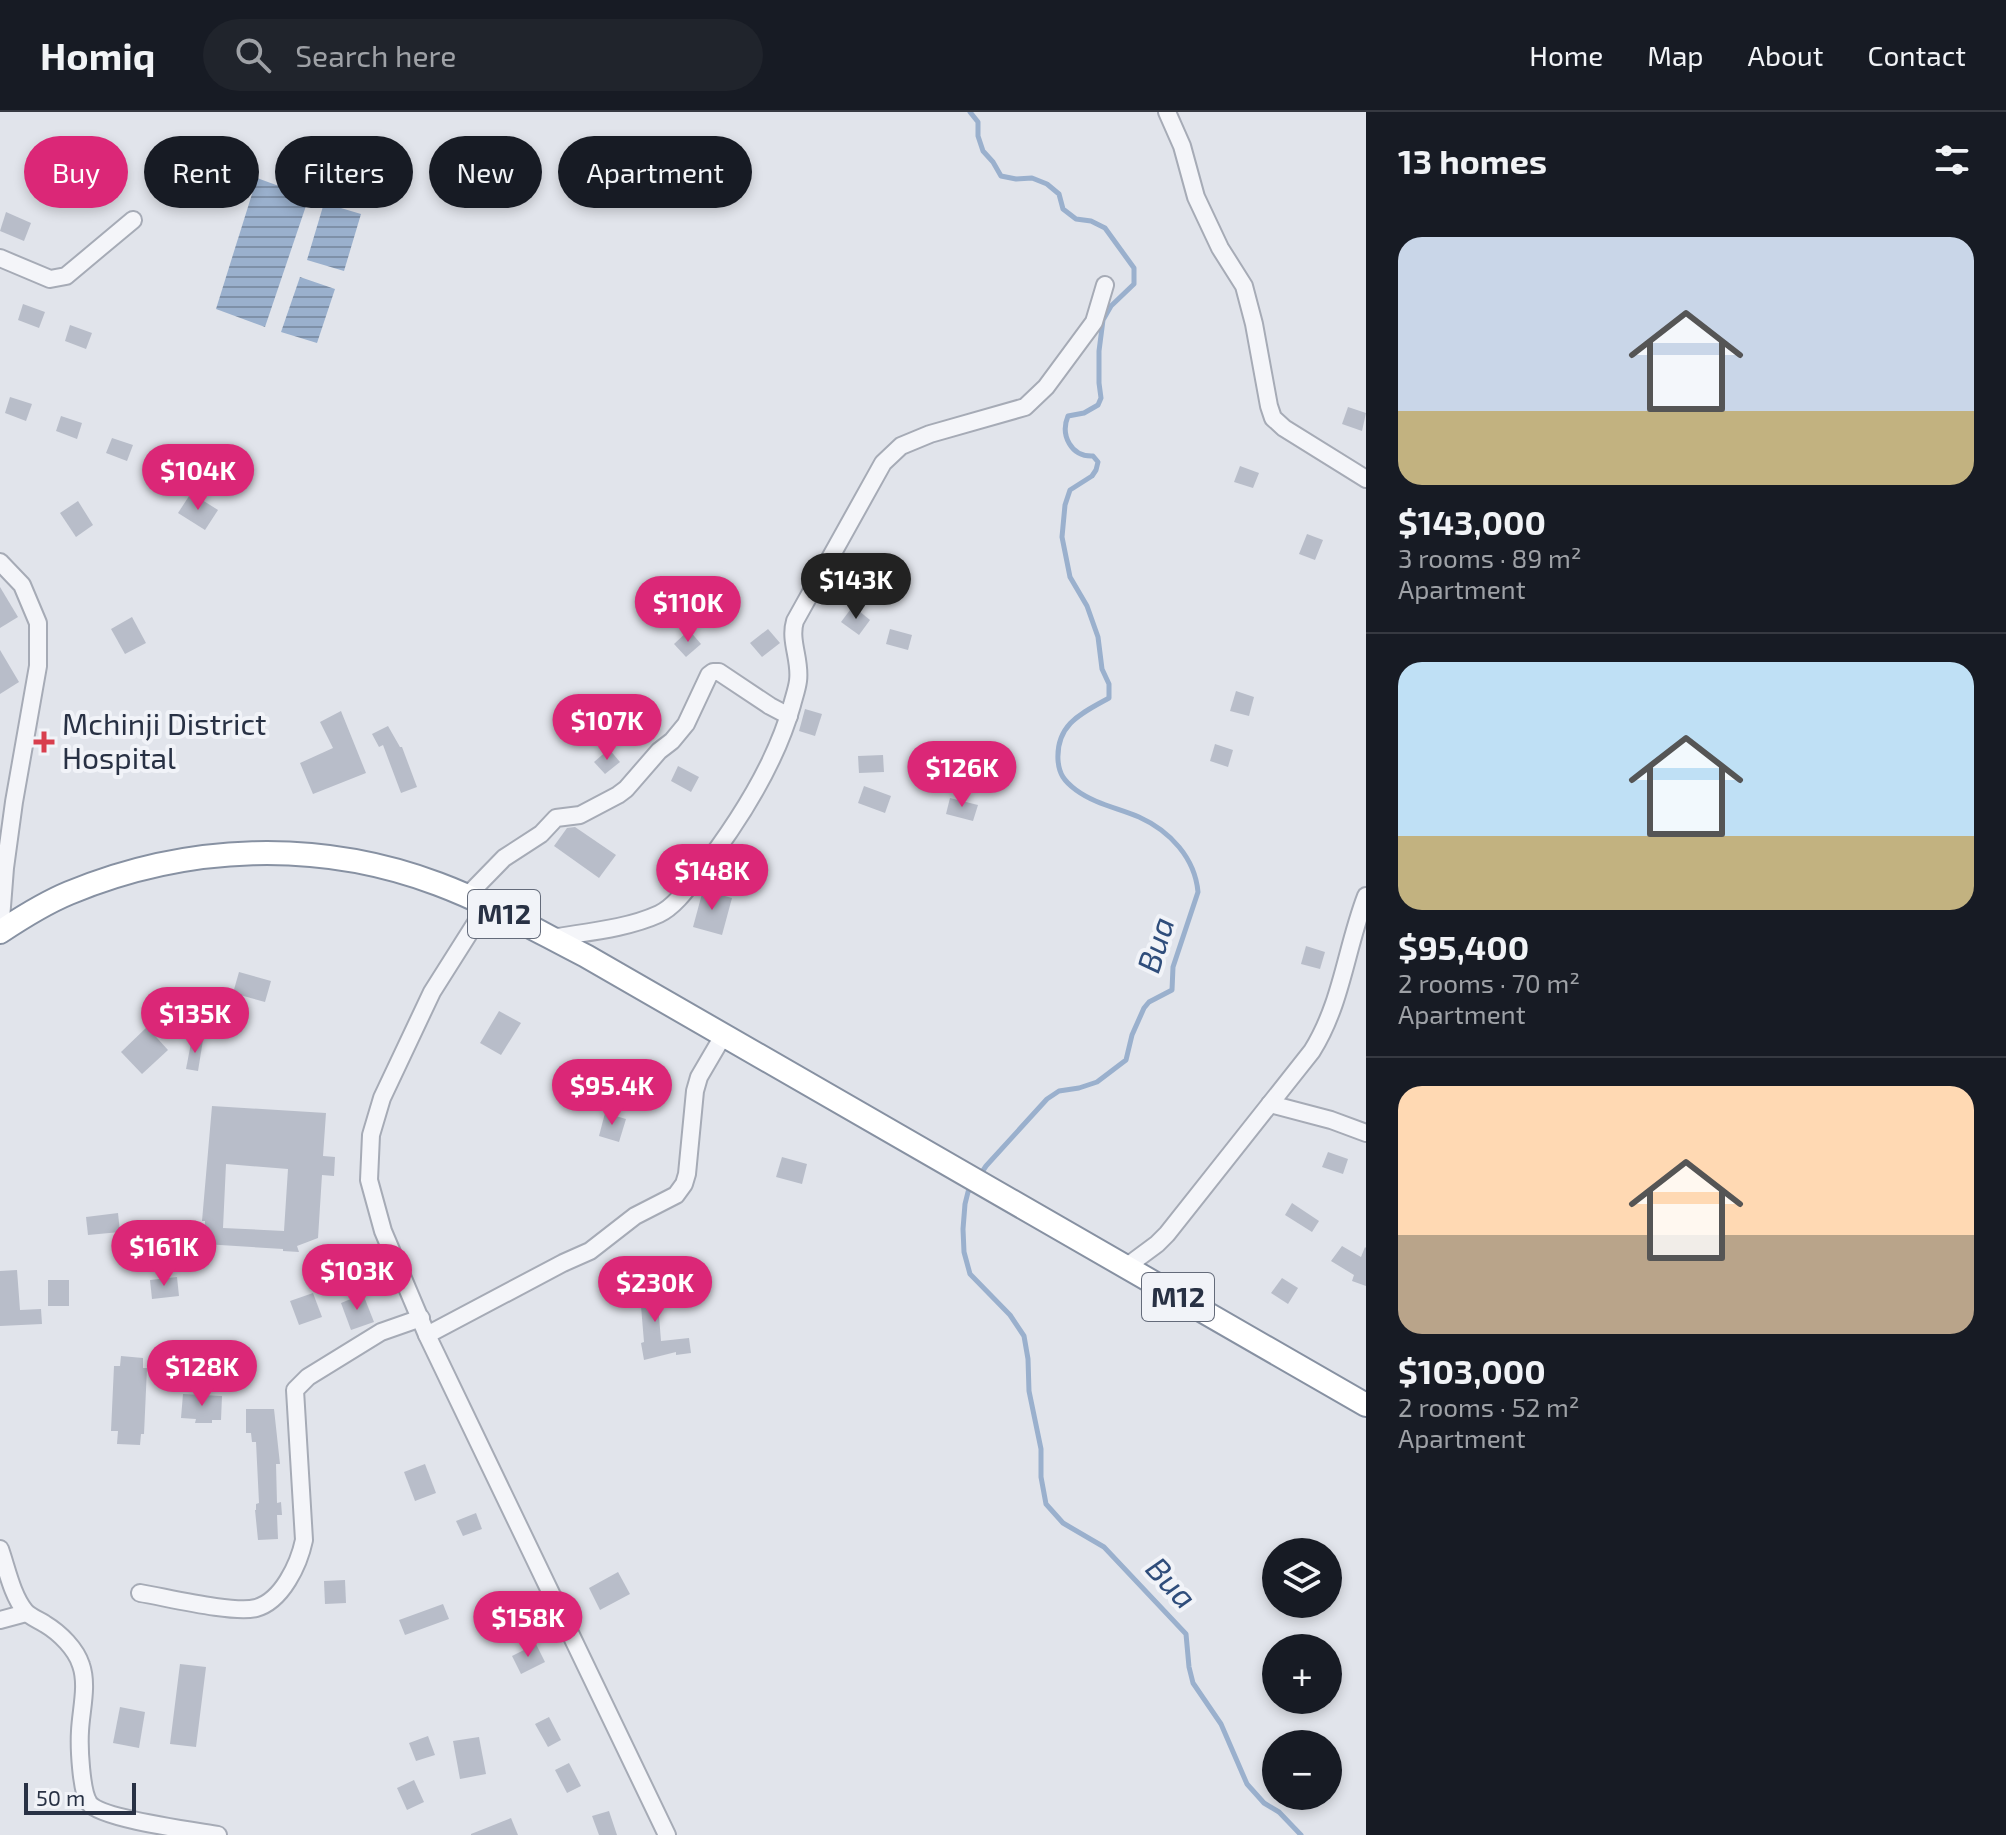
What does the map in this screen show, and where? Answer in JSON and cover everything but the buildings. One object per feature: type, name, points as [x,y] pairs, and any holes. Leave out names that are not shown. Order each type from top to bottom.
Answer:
[{"type":"highway","name":"M12","points":[[0,932],[67,893],[163,863],[212,855],[255,853],[351,860],[398,870],[439,884],[551,938],[1366,1405]]},
{"type":"street","points":[[1167,112],[1182,146],[1196,197],[1220,248],[1244,286],[1273,418],[1366,479]]},
{"type":"street","points":[[0,258],[50,279],[66,276],[133,220]]},
{"type":"street","points":[[551,938],[633,924],[662,913],[684,892],[719,848],[776,750],[798,681],[792,631],[795,621],[883,463],[901,446],[930,434],[1025,407],[1046,387],[1094,322],[1105,285]]},
{"type":"street","points":[[0,562],[22,585],[38,623],[38,666],[14,802],[0,932]]},
{"type":"street","points":[[665,1833],[427,1335],[383,1231],[369,1180],[371,1135],[382,1098],[432,992],[477,900],[504,858],[541,834],[556,818],[580,815],[626,789],[686,724],[713,672],[719,672],[789,716]]},
{"type":"street","points":[[1126,1267],[1167,1234],[1312,1051],[1339,995],[1364,907]]},
{"type":"street","points":[[427,1335],[590,1251],[635,1216],[676,1195],[687,1174],[699,1077],[723,1036]]},
{"type":"street","points":[[1270,1104],[1366,1133]]},
{"type":"street","points":[[140,1593],[237,1610],[257,1608],[273,1598],[286,1584],[304,1540],[295,1390],[308,1377],[381,1332],[421,1318]]},
{"type":"street","points":[[0,1549],[11,1583],[26,1613],[61,1636],[82,1665],[84,1685],[80,1733],[87,1800],[92,1806],[112,1814],[218,1835]]},
{"type":"street","points":[[0,1620],[26,1613]]},
{"type":"water","points":[[259,179],[275,185],[275,208],[305,208],[265,327],[216,309],[248,208],[259,208]]},
{"type":"water","points":[[323,208],[341,208],[361,214],[344,271],[307,260]]},
{"type":"water","points":[[300,277],[335,289],[317,343],[281,332]]},
{"type":"waterway","name":"Bua","points":[[970,112],[978,122],[983,151],[1001,176],[1032,178],[1047,184],[1059,194],[1063,209],[1076,219],[1091,221],[1105,228],[1134,268],[1134,284],[1111,306],[1103,320],[1099,351],[1101,398],[1098,405],[1084,413],[1068,416],[1066,423],[1065,430],[1073,449],[1093,456],[1098,462],[1092,476],[1070,490],[1065,505],[1062,537],[1070,577],[1087,606],[1098,637],[1102,669],[1109,684],[1109,698],[1080,715],[1066,729],[1061,737],[1058,760],[1063,777],[1083,795],[1139,817],[1170,838],[1192,868],[1198,892],[1173,967],[1172,990],[1144,1008],[1132,1035],[1126,1060],[1097,1082],[1059,1091],[1047,1099],[980,1175]]},
{"type":"waterway","name":"Bua","points":[[972,1186],[965,1204],[964,1252],[970,1274],[1010,1315],[1024,1336],[1046,1504],[1063,1523],[1104,1547],[1186,1634],[1193,1683],[1221,1724],[1247,1784],[1301,1835]]},
{"type":"place","name":"Mchinji District Hospital","points":[[44,742]]}]
